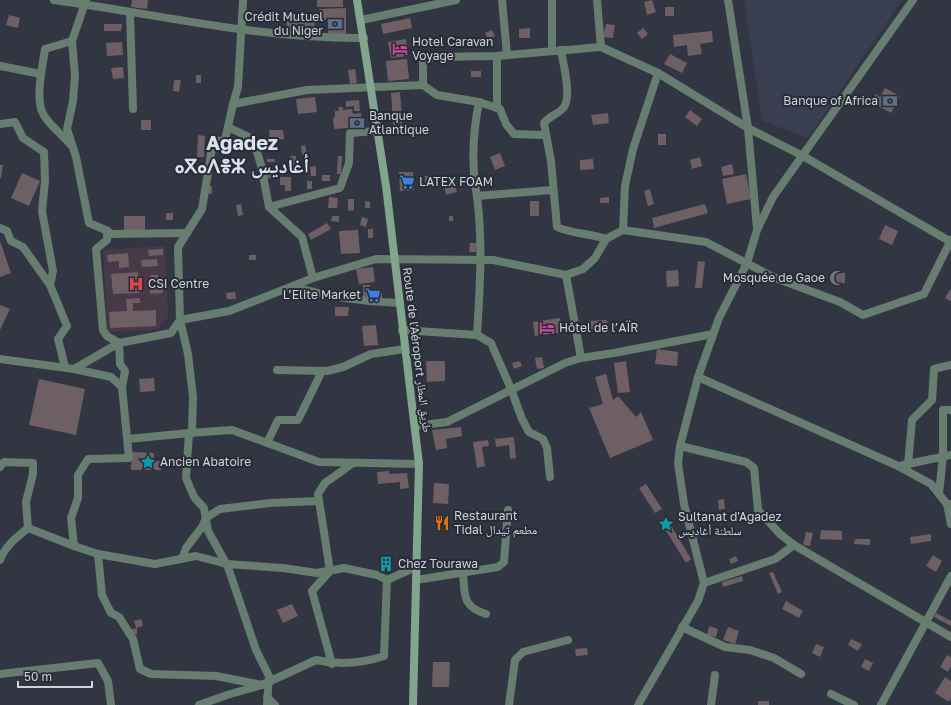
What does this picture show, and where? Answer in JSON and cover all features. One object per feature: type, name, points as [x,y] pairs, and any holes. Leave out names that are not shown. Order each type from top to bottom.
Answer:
[{"type":"main road","name":"Route de l'Aéroport طريق المطار","points":[[357,0],[386,186],[393,259],[400,303],[419,464],[413,705]]},
{"type":"street","points":[[54,0],[85,2],[130,13],[242,31],[328,39],[364,38]]},
{"type":"street","points":[[243,0],[238,87],[225,140],[213,142],[202,209],[178,247],[180,320],[188,354],[193,397],[186,478],[194,496],[204,508],[208,531],[227,564],[256,650],[269,676],[266,683],[267,701],[275,705]]},
{"type":"street","points":[[361,20],[456,0]]},
{"type":"street","points":[[502,0],[508,55]]},
{"type":"street","points":[[552,0],[552,51]]},
{"type":"street","points":[[597,0],[601,47]]},
{"type":"street","points":[[728,0],[748,128],[757,230]]},
{"type":"street","points":[[638,705],[698,601],[704,583],[684,504],[678,463],[680,446],[698,377],[719,318],[747,263],[757,230],[773,198],[913,0]]},
{"type":"street","points":[[85,2],[72,41],[75,75],[74,95],[67,130],[73,148],[89,222],[108,231],[107,240],[96,249],[103,330],[107,336],[119,343]]},
{"type":"street","points":[[130,13],[134,109]]},
{"type":"street","points":[[72,41],[45,49],[38,94],[39,107],[52,127],[73,148]]},
{"type":"street","points":[[74,369],[119,343],[171,333],[180,320],[229,311],[294,287],[313,278],[376,259],[482,259],[566,275],[583,269],[595,258],[606,239],[622,230],[706,242],[775,278],[840,302],[863,315],[924,294],[951,241],[804,156],[748,128],[658,73],[601,47],[497,56],[427,58],[424,61],[422,84]]},
{"type":"street","points":[[560,50],[566,84],[566,103],[563,109],[544,123],[551,161],[552,190],[557,227],[564,230],[594,234],[606,239]]},
{"type":"street","points":[[497,56],[497,108]]},
{"type":"street","points":[[0,66],[41,74]]},
{"type":"street","points":[[622,230],[625,186],[633,149],[658,73]]},
{"type":"street","points":[[233,104],[307,90],[422,84],[437,95],[479,102],[500,109],[506,124],[514,134],[546,135]]},
{"type":"street","points":[[477,335],[482,259],[481,231],[473,175],[476,119],[479,102]]},
{"type":"street","points":[[0,124],[15,122],[23,138],[44,152],[45,181],[42,212],[52,271],[50,285]]},
{"type":"street","points":[[228,127],[253,138],[261,165],[270,207],[302,236],[313,278]]},
{"type":"street","points":[[270,207],[340,188],[349,163],[350,133],[377,131]]},
{"type":"street","points":[[477,196],[552,190]]},
{"type":"street","points":[[0,228],[7,231],[11,241],[23,247],[50,285],[67,326],[58,339],[65,367]]},
{"type":"street","points":[[107,234],[187,233]]},
{"type":"street","points":[[566,275],[581,358]]},
{"type":"street","points":[[294,287],[325,296],[370,302],[400,303]]},
{"type":"street","points":[[402,330],[477,335],[491,343],[522,419],[529,432],[543,439],[547,448],[550,477]]},
{"type":"street","points":[[415,426],[447,422],[565,363],[581,358],[713,334]]},
{"type":"street","points":[[74,546],[71,518],[78,498],[78,475],[88,459],[129,458],[122,386],[125,371],[120,364],[119,343]]},
{"type":"street","points":[[277,370],[322,371],[343,367],[371,354],[405,349]]},
{"type":"street","points":[[0,359],[65,367],[112,377],[122,386]]},
{"type":"street","points":[[908,465],[912,420],[932,400],[934,369],[951,365]]},
{"type":"street","points":[[267,443],[278,420],[298,420],[322,371]]},
{"type":"street","points":[[698,377],[896,465],[931,484],[949,504],[951,524]]},
{"type":"street","points":[[932,400],[947,410],[947,456],[939,494]]},
{"type":"street","points":[[128,439],[232,430],[319,462],[419,464]]},
{"type":"street","points":[[680,446],[746,462],[754,468],[758,510],[780,534],[794,545],[951,637]]},
{"type":"street","points":[[896,465],[908,465],[947,456]]},
{"type":"street","points":[[0,467],[4,462],[33,463],[33,474],[26,502],[28,528]]},
{"type":"street","points":[[330,571],[318,494],[325,483],[353,463]]},
{"type":"street","points":[[182,559],[186,548],[202,528],[206,518],[220,509],[270,503],[319,501]]},
{"type":"street","points":[[416,580],[498,567],[504,562],[508,510]]},
{"type":"street","points":[[28,528],[98,554],[155,564],[196,556],[227,564],[283,568],[317,573],[344,568],[377,575],[387,580]]},
{"type":"street","points":[[0,560],[3,552],[15,538],[28,528]]},
{"type":"street","points":[[704,583],[775,559],[794,545]]},
{"type":"street","points":[[98,554],[102,595],[112,613],[119,617],[133,639],[140,669],[151,674],[216,676],[266,683]]},
{"type":"street","points":[[387,580],[416,567]]},
{"type":"street","points":[[330,571],[312,591],[332,664]]},
{"type":"street","points":[[463,573],[465,599],[468,605],[486,614]]},
{"type":"street","points":[[881,705],[927,623],[951,576]]},
{"type":"street","points":[[199,705],[266,683],[316,660],[332,664],[373,660],[384,656],[387,580]]},
{"type":"street","points":[[682,627],[725,646],[750,650],[774,658],[801,674]]},
{"type":"street","points":[[509,705],[515,660],[523,652],[568,640]]},
{"type":"street","points":[[0,674],[98,663],[108,681],[111,705]]},
{"type":"street","points":[[711,705],[715,675]]},
{"type":"street","points":[[831,694],[854,705]]},
{"type":"shaded area","points":[[744,0],[902,0],[808,138],[762,121]]},
{"type":"shaded area","name":"CSI Centre","points":[[165,246],[168,317],[157,330],[108,332],[103,250]]},
{"type":"building","points":[[132,0],[148,0],[147,9],[131,7]]},
{"type":"building","points":[[317,0],[343,0],[343,7],[317,7]]},
{"type":"building","points":[[652,0],[656,12],[647,15],[644,2]]},
{"type":"building","points":[[665,7],[674,7],[674,16],[665,16]]},
{"type":"building","points":[[346,8],[346,34],[328,34],[328,20],[319,20],[319,9]]},
{"type":"building","points":[[9,15],[20,18],[18,28],[6,25]]},
{"type":"building","points":[[410,18],[412,28],[383,34],[381,24]]},
{"type":"building","points":[[287,19],[315,21],[314,35],[286,32]]},
{"type":"building","points":[[104,24],[122,24],[121,31],[104,31]]},
{"type":"building","points":[[606,24],[615,25],[613,38],[603,37]]},
{"type":"building","points":[[530,28],[530,38],[519,38],[519,29]]},
{"type":"building","points":[[643,28],[648,34],[642,39],[637,33]]},
{"type":"building","points":[[492,30],[495,36],[488,39],[485,33]]},
{"type":"building","points":[[712,31],[713,42],[700,44],[702,54],[688,56],[687,45],[674,47],[673,35]]},
{"type":"building","points":[[406,39],[408,56],[391,58],[388,42]]},
{"type":"building","points":[[122,42],[123,55],[107,56],[106,43]]},
{"type":"building","points":[[670,54],[687,63],[682,73],[664,64]]},
{"type":"building","points":[[407,59],[409,79],[388,81],[386,61]]},
{"type":"building","points":[[123,67],[124,78],[113,79],[111,68]]},
{"type":"building","points":[[355,69],[357,83],[350,84],[348,70]]},
{"type":"building","points":[[471,71],[481,71],[481,77],[471,77]]},
{"type":"building","points":[[196,75],[201,75],[201,83],[196,83]]},
{"type":"building","points":[[174,80],[181,80],[179,92],[173,91]]},
{"type":"building","points":[[885,88],[900,96],[891,113],[871,102],[876,94],[880,97]]},
{"type":"building","points":[[400,92],[403,132],[394,133],[391,93]]},
{"type":"building","points":[[315,97],[317,112],[298,114],[296,99]]},
{"type":"building","points":[[359,100],[360,111],[354,111],[354,106],[346,107],[346,101]]},
{"type":"building","points":[[338,107],[343,107],[343,110],[352,109],[353,114],[361,113],[363,127],[334,129],[333,118],[335,117],[335,111],[339,111]]},
{"type":"building","points":[[690,110],[702,119],[697,126],[685,117]]},
{"type":"building","points":[[608,113],[609,123],[593,125],[591,115]]},
{"type":"building","points":[[141,120],[151,120],[151,130],[141,130]]},
{"type":"building","points":[[269,130],[283,130],[284,139],[270,140]]},
{"type":"building","points":[[658,134],[666,134],[666,145],[658,145]]},
{"type":"building","points":[[198,135],[205,136],[204,157],[197,157]]},
{"type":"building","points":[[218,142],[229,143],[229,148],[218,148]]},
{"type":"building","points":[[305,145],[307,155],[302,155],[301,146]]},
{"type":"building","points":[[500,153],[505,166],[495,170],[490,157]]},
{"type":"building","points":[[290,156],[296,156],[296,167],[290,167]]},
{"type":"building","points":[[338,156],[342,156],[341,174],[337,174]]},
{"type":"building","points":[[700,157],[702,166],[692,169],[690,160]]},
{"type":"building","points":[[267,159],[275,159],[275,162],[267,162]]},
{"type":"building","points":[[593,159],[594,169],[580,170],[580,160]]},
{"type":"building","points":[[732,164],[734,174],[723,176],[721,167]]},
{"type":"building","points":[[0,165],[3,165],[1,178],[0,178]]},
{"type":"building","points":[[316,166],[316,176],[311,176],[310,167]]},
{"type":"building","points":[[270,167],[272,178],[266,179],[264,168]]},
{"type":"building","points":[[399,172],[413,172],[414,190],[400,191]]},
{"type":"building","points":[[22,173],[40,181],[29,206],[11,198]]},
{"type":"building","points":[[746,174],[751,199],[727,204],[722,179]]},
{"type":"building","points":[[322,175],[330,175],[330,181],[322,181]]},
{"type":"building","points":[[425,176],[432,176],[431,184],[425,183]]},
{"type":"building","points":[[280,177],[291,177],[291,191],[285,191],[285,185],[280,185]]},
{"type":"building","points":[[307,181],[312,181],[312,189],[307,189]]},
{"type":"building","points":[[454,182],[457,192],[446,195],[444,184]]},
{"type":"building","points":[[206,186],[212,186],[212,194],[206,194]]},
{"type":"building","points":[[650,189],[654,204],[648,206],[644,191]]},
{"type":"building","points":[[329,197],[338,198],[337,208],[328,208]]},
{"type":"building","points":[[609,197],[609,203],[600,203],[600,198]]},
{"type":"building","points":[[348,199],[354,199],[354,210],[348,211]]},
{"type":"building","points":[[365,201],[370,202],[370,208],[365,208]]},
{"type":"building","points":[[530,201],[539,201],[539,216],[530,216]]},
{"type":"building","points":[[241,204],[243,215],[238,216],[236,205]]},
{"type":"building","points":[[705,204],[708,213],[654,228],[652,218]]},
{"type":"building","points":[[166,213],[173,213],[173,220],[166,220]]},
{"type":"building","points":[[124,216],[145,216],[145,232],[124,233]]},
{"type":"building","points":[[332,216],[339,216],[339,222],[331,221]]},
{"type":"building","points":[[449,216],[453,216],[453,221],[449,221]]},
{"type":"building","points":[[362,217],[368,219],[366,227],[360,225]]},
{"type":"building","points":[[327,223],[331,229],[311,240],[308,234]]},
{"type":"building","points":[[885,225],[898,231],[892,245],[879,239]]},
{"type":"building","points":[[368,229],[373,229],[373,238],[368,238]]},
{"type":"building","points":[[358,230],[360,253],[341,254],[339,231]]},
{"type":"building","points":[[0,241],[11,273],[0,277]]},
{"type":"building","points":[[470,243],[477,243],[476,252],[469,252]]},
{"type":"building","points":[[163,249],[163,255],[149,256],[148,250]]},
{"type":"building","points":[[128,253],[129,267],[119,268],[119,261],[108,262],[107,255]]},
{"type":"building","points":[[249,255],[256,255],[256,260],[249,260]]},
{"type":"building","points":[[157,259],[158,266],[142,267],[141,260]]},
{"type":"building","points":[[698,261],[705,262],[702,288],[695,288]]},
{"type":"building","points":[[373,267],[375,282],[359,284],[356,269]]},
{"type":"building","points":[[678,270],[679,286],[667,287],[666,271]]},
{"type":"building","points":[[138,272],[140,293],[113,294],[111,274]]},
{"type":"building","points":[[830,273],[845,273],[845,283],[830,283]]},
{"type":"building","points":[[150,275],[158,275],[158,282],[151,283]]},
{"type":"building","points":[[363,285],[370,285],[370,289],[376,289],[376,292],[382,293],[382,300],[363,299]]},
{"type":"building","points":[[150,286],[163,286],[163,293],[150,294]]},
{"type":"building","points":[[951,288],[951,300],[950,301],[945,298]]},
{"type":"building","points":[[235,292],[236,299],[227,299],[226,293]]},
{"type":"building","points":[[140,298],[140,303],[133,303],[133,311],[156,310],[156,326],[110,328],[109,312],[127,311],[126,299]]},
{"type":"building","points":[[0,305],[10,309],[0,330]]},
{"type":"building","points":[[335,307],[349,307],[348,316],[335,316]]},
{"type":"building","points":[[560,318],[563,332],[535,336],[533,322]]},
{"type":"building","points":[[607,320],[608,328],[588,330],[587,321]]},
{"type":"building","points":[[376,325],[378,345],[364,346],[362,326]]},
{"type":"building","points":[[657,349],[678,352],[677,366],[655,364]]},
{"type":"building","points":[[542,357],[544,368],[537,369],[535,358]]},
{"type":"building","points":[[426,361],[445,361],[445,381],[427,382]]},
{"type":"building","points":[[520,361],[522,366],[514,369],[512,363]]},
{"type":"building","points":[[626,361],[630,392],[618,393],[614,363]]},
{"type":"building","points":[[606,374],[613,400],[618,396],[636,417],[641,412],[653,440],[610,458],[589,408],[603,404],[595,377]]},
{"type":"building","points":[[154,378],[155,391],[140,392],[139,379]]},
{"type":"building","points":[[39,379],[85,389],[76,435],[29,425]]},
{"type":"building","points":[[461,427],[462,436],[446,439],[447,448],[436,450],[432,430]]},
{"type":"building","points":[[514,437],[516,458],[510,459],[509,445],[496,447],[495,439]]},
{"type":"building","points":[[488,440],[489,446],[482,447],[485,466],[477,468],[473,442]]},
{"type":"building","points":[[132,452],[154,453],[154,461],[161,461],[161,470],[131,470]]},
{"type":"building","points":[[389,471],[389,474],[407,473],[409,488],[400,489],[400,482],[378,484],[377,472]]},
{"type":"building","points":[[434,483],[449,484],[448,504],[433,503]]},
{"type":"building","points":[[646,484],[662,509],[655,513],[639,488]]},
{"type":"building","points":[[724,499],[725,509],[719,510],[718,500]]},
{"type":"building","points":[[666,517],[691,559],[686,563],[660,521]]},
{"type":"building","points":[[821,530],[842,531],[842,540],[820,539]]},
{"type":"building","points":[[806,532],[813,533],[810,546],[803,545]]},
{"type":"building","points":[[931,534],[931,541],[911,544],[910,537]]},
{"type":"building","points":[[855,539],[870,539],[870,545],[854,544]]},
{"type":"building","points":[[933,555],[942,561],[936,572],[926,566]]},
{"type":"building","points":[[736,556],[738,561],[731,564],[729,559]]},
{"type":"building","name":"Chez Tourawa","points":[[380,558],[392,558],[392,569],[381,569]]},
{"type":"building","points":[[773,572],[782,592],[778,594],[769,573]]},
{"type":"building","points":[[742,576],[743,581],[723,587],[722,582]]},
{"type":"building","points":[[786,601],[803,611],[799,618],[782,609]]},
{"type":"building","points":[[292,604],[298,616],[283,623],[277,610]]},
{"type":"building","points":[[936,613],[951,621],[951,626],[934,617]]},
{"type":"building","points":[[141,619],[143,626],[136,628],[134,621]]},
{"type":"building","points":[[709,626],[718,629],[716,637],[707,635]]},
{"type":"building","points":[[728,627],[739,631],[735,644],[723,640]]},
{"type":"building","points":[[137,628],[137,634],[132,635],[131,629]]},
{"type":"building","points":[[851,639],[862,644],[858,651],[848,645]]},
{"type":"building","points":[[816,644],[824,647],[820,657],[812,653]]},
{"type":"building","points":[[587,648],[588,655],[576,656],[575,649]]},
{"type":"building","points":[[947,655],[951,657],[951,666],[948,672],[940,667]]},
{"type":"building","points":[[865,659],[873,663],[869,671],[861,667]]},
{"type":"building","points":[[433,662],[450,662],[449,687],[432,687]]},
{"type":"building","points":[[945,677],[951,681],[951,698],[949,702],[935,693]]},
{"type":"building","points":[[758,701],[769,701],[769,705],[758,705]]},
{"type":"place","name":"Crédit Mutuel du Niger","points":[[335,24]]},
{"type":"place","name":"Hotel Caravan Voyage","points":[[400,49]]},
{"type":"place","name":"Banque of Africa","points":[[890,101]]},
{"type":"place","name":"Banque Atlantique","points":[[357,123]]},
{"type":"place","name":"LATEX FOAM","points":[[407,182]]},
{"type":"place","name":"Mosquée de Gaoe","points":[[837,278]]},
{"type":"place","name":"CSI Centre","points":[[136,284]]},
{"type":"place","name":"L’Elite Market","points":[[373,295]]},
{"type":"place","name":"Hôtel de l’AÏR","points":[[547,328]]},
{"type":"place","name":"Ancien Abatoire","points":[[148,462]]},
{"type":"place","name":"Restaurant Tidal مطعم تيدال","points":[[442,523]]},
{"type":"place","name":"Sultanat d'Agadez سلطنة أغاديس","points":[[666,524]]},
{"type":"place","name":"Chez Tourawa","points":[[386,564]]},
{"type":"district","name":"Agadez ⴰⴳⴰⴷⴻⵣ أغاديس","points":[[242,154]]}]
